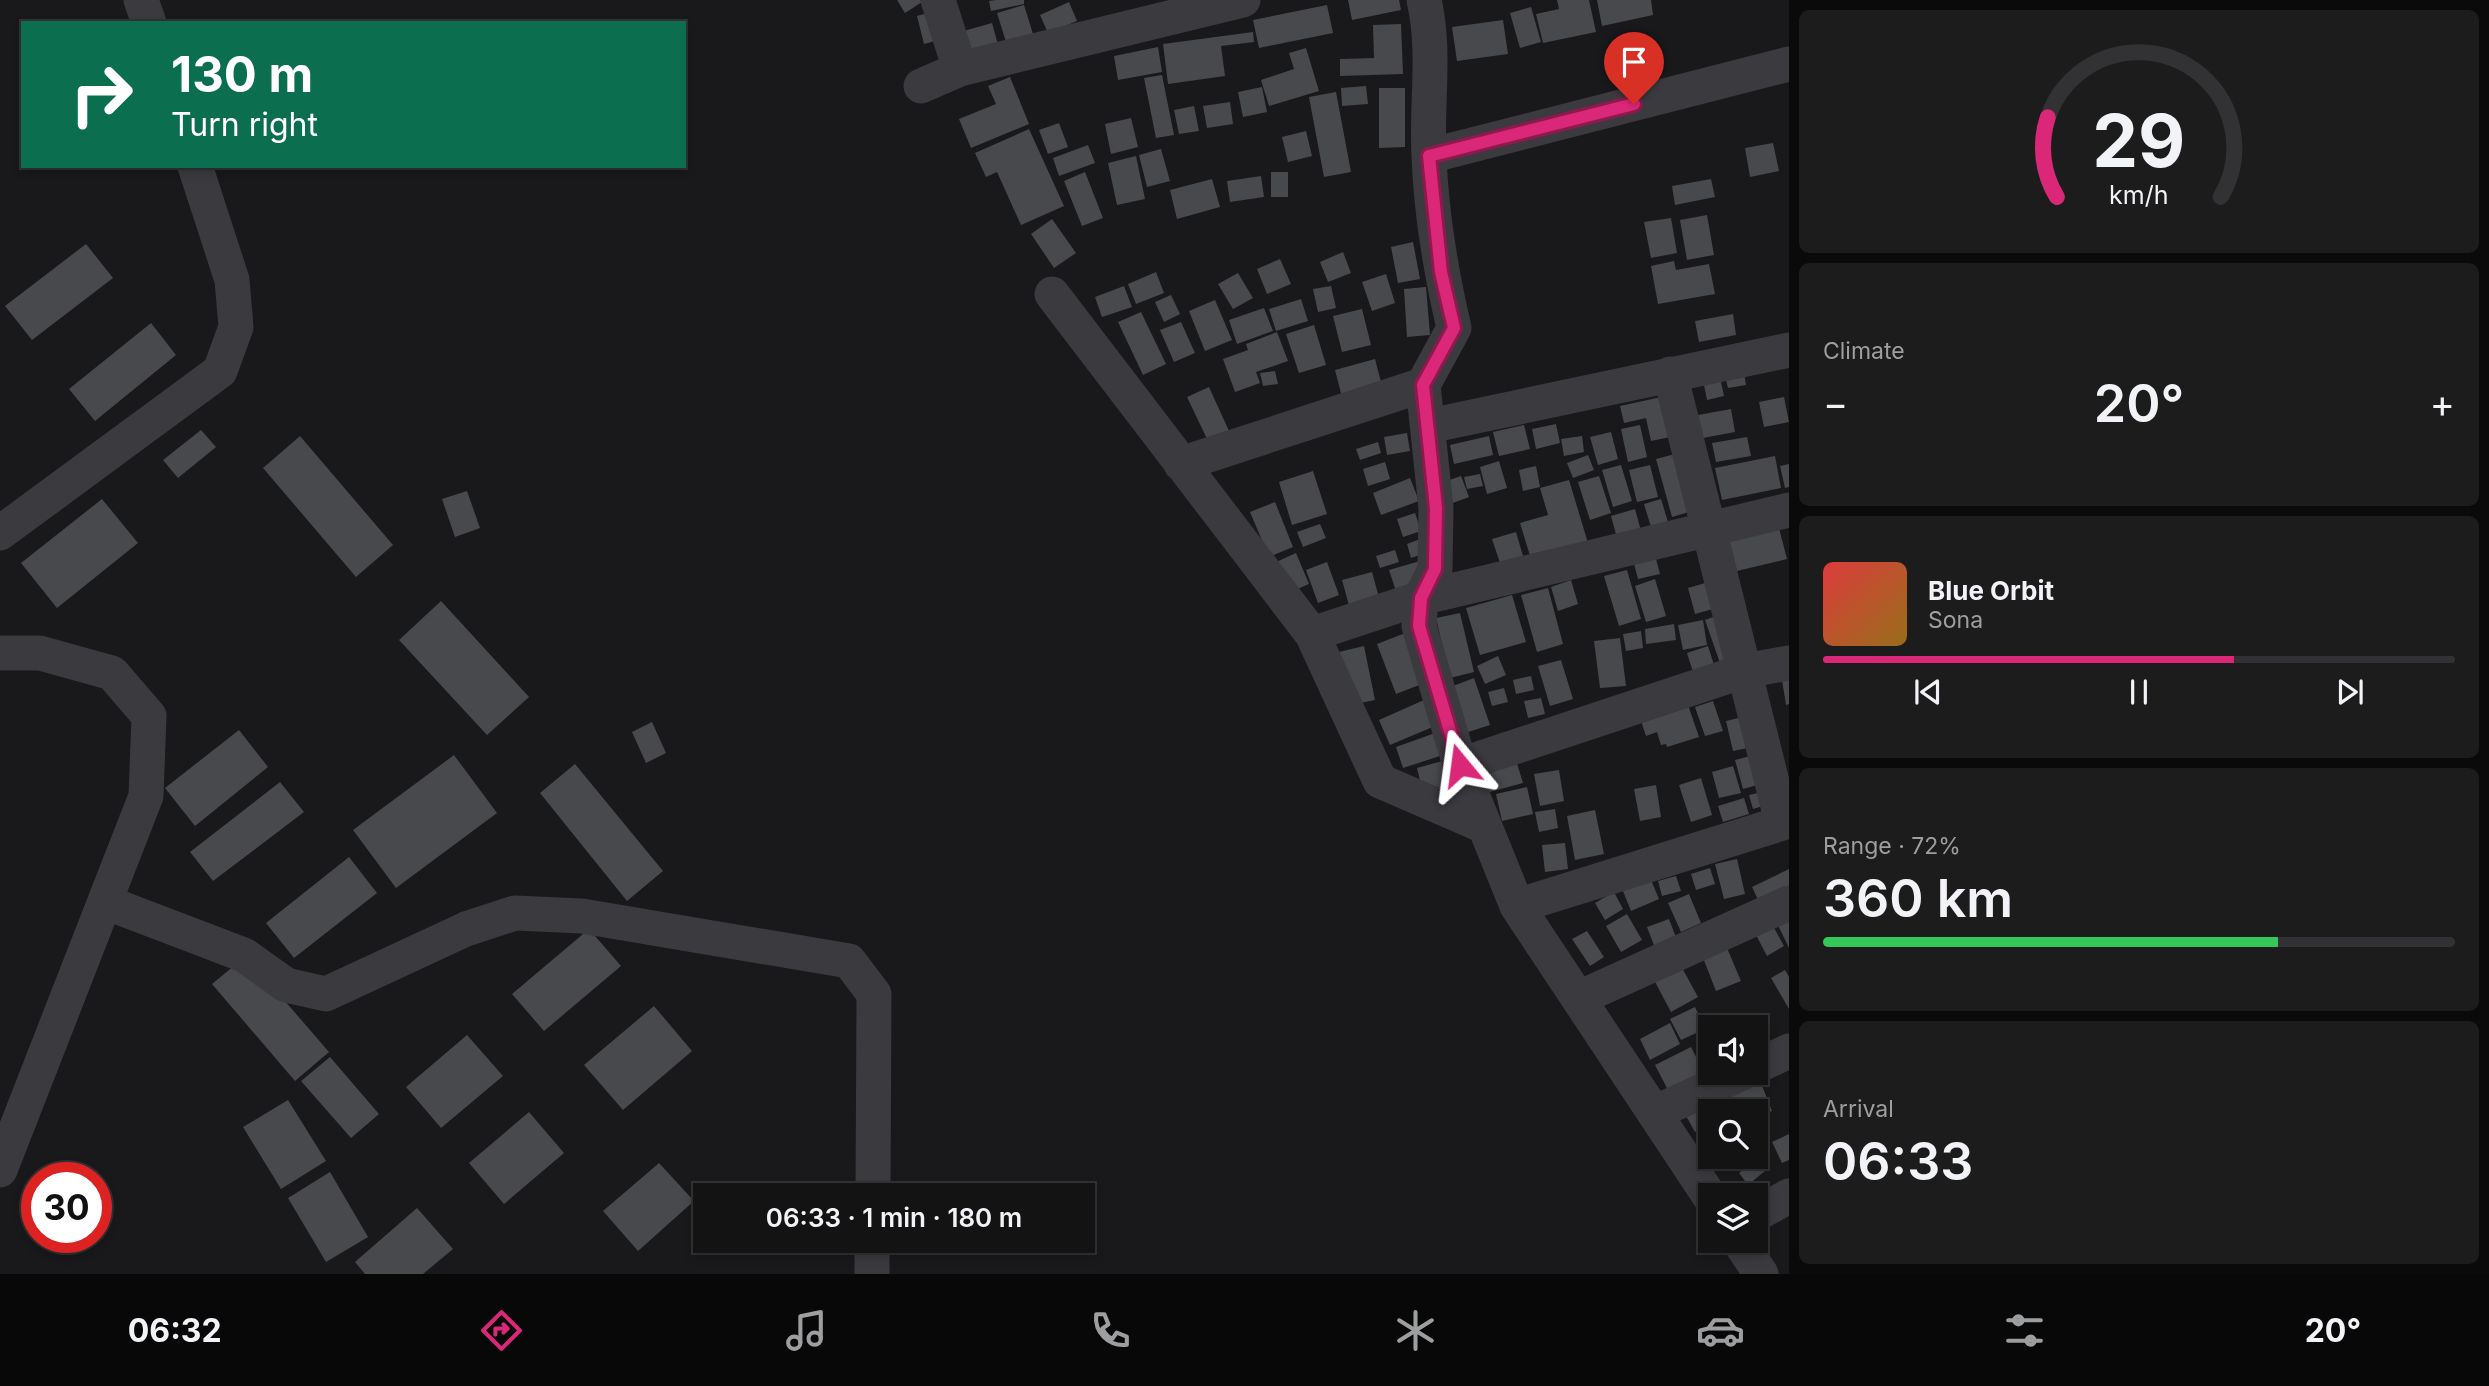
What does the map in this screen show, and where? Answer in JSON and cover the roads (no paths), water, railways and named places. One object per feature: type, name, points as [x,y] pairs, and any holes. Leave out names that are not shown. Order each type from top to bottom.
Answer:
[{"type":"street","points":[[141,0],[148,21]]},
{"type":"street","points":[[938,0],[960,69]]},
{"type":"street","points":[[921,86],[960,69],[1243,0]]},
{"type":"street","points":[[1424,0],[1428,18],[1431,77],[1429,156],[1441,272],[1454,328],[1423,385],[1436,508],[1435,569],[1421,598],[1419,626],[1460,765],[1517,906],[1701,1183]]},
{"type":"street","points":[[1429,156],[1789,64]]},
{"type":"street","points":[[0,533],[220,371],[236,327],[232,280],[196,168]]},
{"type":"street","points":[[1052,294],[1312,634],[1380,781],[1484,826]]},
{"type":"street","points":[[1429,426],[1789,350]]},
{"type":"street","points":[[1517,906],[1786,821],[1744,671],[1670,374]]},
{"type":"street","points":[[1181,464],[1423,385]]},
{"type":"street","points":[[1312,634],[1421,598],[1789,510]]},
{"type":"street","points":[[0,653],[40,653],[112,673],[149,716],[146,796],[0,1170]]},
{"type":"street","points":[[1460,765],[1744,671],[1789,663]]},
{"type":"street","points":[[105,902],[244,955],[286,985],[326,994],[466,929],[515,913],[582,916],[849,961],[874,993],[873,1183]]},
{"type":"street","points":[[1579,998],[1789,903]]},
{"type":"street","points":[[1768,1060],[1789,1051]]},
{"type":"street","points":[[1654,1112],[1715,1085]]},
{"type":"street","points":[[1768,1208],[1789,1196]]},
{"type":"street","points":[[872,1253],[872,1274]]},
{"type":"street","points":[[1747,1253],[1761,1274]]}]
